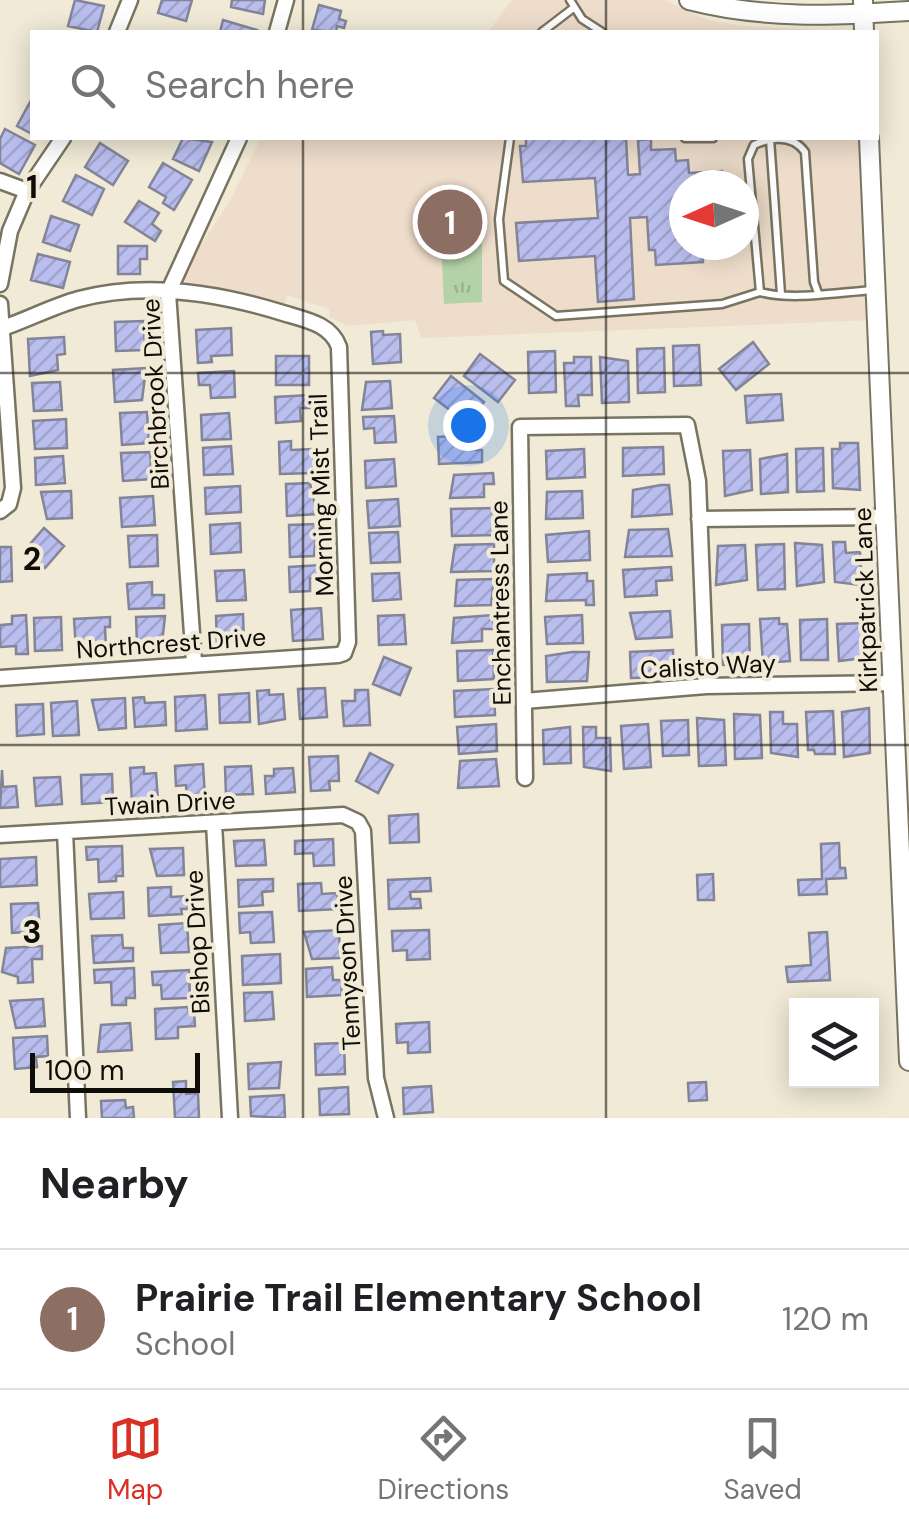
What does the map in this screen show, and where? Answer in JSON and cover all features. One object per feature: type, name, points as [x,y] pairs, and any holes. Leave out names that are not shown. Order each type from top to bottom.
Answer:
[{"type":"street","points":[[118,30],[130,0]]},
{"type":"street","points":[[278,30],[286,0]]},
{"type":"street","points":[[689,0],[744,13],[793,17],[909,12]]},
{"type":"street","points":[[0,284],[10,231],[27,191],[62,140]]},
{"type":"street","name":"Birchbrook Drive","points":[[194,662],[168,292],[238,140]]},
{"type":"street","name":"Kirkpatrick Lane","points":[[869,140],[909,1061]]},
{"type":"street","points":[[0,181],[27,191]]},
{"type":"street","points":[[1,328],[79,299],[168,292]]},
{"type":"street","name":"Morning Mist Trail","points":[[168,292],[219,294],[320,325],[335,335],[339,347],[348,642],[344,653]]},
{"type":"street","points":[[0,304],[13,488],[9,504],[0,511]]},
{"type":"street","name":"Enchantress Lane","points":[[525,778],[520,427],[686,426],[698,482],[699,519]]},
{"type":"street","points":[[706,686],[699,519],[887,517]]},
{"type":"street","name":"Northcrest Drive","points":[[0,678],[344,653]]},
{"type":"street","name":"Calisto Way","points":[[524,700],[706,686],[894,683]]},
{"type":"street","name":"Twain Drive","points":[[0,835],[344,815]]},
{"type":"street","name":"Tennyson Drive","points":[[344,815],[358,822],[363,831],[376,1078],[386,1118]]},
{"type":"street","name":"Bishop Drive","points":[[214,823],[230,1118]]},
{"type":"street","points":[[65,832],[78,1118]]},
{"type":"lane","points":[[544,30],[571,4],[600,30]]},
{"type":"lane","points":[[510,140],[499,219],[504,281],[556,316],[722,304],[760,292],[876,290]]},
{"type":"lane","points":[[760,292],[748,159],[754,145],[767,140]]},
{"type":"lane","points":[[770,140],[781,294]]},
{"type":"lane","points":[[787,140],[806,152],[814,282],[818,293]]},
{"type":"shaded area","points":[[512,0],[664,0],[708,20],[822,30],[490,30]]},
{"type":"shaded area","points":[[260,140],[866,140],[875,320],[421,338],[415,320],[348,326],[329,317],[329,309],[287,295],[284,307],[179,279],[231,199]]},
{"type":"green space","points":[[482,241],[482,302],[444,304],[441,242]]},
{"type":"building","points":[[75,0],[104,6],[98,30],[68,26]]},
{"type":"building","points":[[162,0],[192,0],[186,21],[158,13]]},
{"type":"building","points":[[232,0],[265,0],[263,14],[231,7]]},
{"type":"building","points":[[319,5],[341,11],[339,19],[346,21],[344,28],[312,30]]},
{"type":"building","points":[[223,20],[257,30],[220,30]]},
{"type":"building","points":[[30,102],[30,133],[17,126]]},
{"type":"building","points":[[5,129],[35,145],[19,174],[0,163],[0,139]]},
{"type":"building","points":[[182,140],[212,142],[199,171],[173,159]]},
{"type":"building","points":[[526,140],[626,140],[628,175],[640,174],[638,140],[651,140],[651,150],[675,149],[676,161],[688,160],[689,170],[669,170],[669,260],[703,262],[656,265],[655,250],[649,250],[647,217],[630,218],[634,299],[598,302],[595,256],[519,261],[516,223],[598,218],[595,178],[523,182],[520,146],[526,146]]},
{"type":"building","points":[[100,143],[128,161],[113,185],[85,167]]},
{"type":"building","points":[[163,163],[192,180],[174,210],[163,203],[166,197],[149,187]]},
{"type":"building","points":[[76,175],[104,189],[92,215],[63,201]]},
{"type":"building","points":[[139,201],[159,213],[152,224],[161,231],[155,241],[125,222]]},
{"type":"building","points":[[51,216],[79,225],[70,251],[43,242]]},
{"type":"building","points":[[118,246],[147,246],[147,259],[140,259],[140,274],[118,274]]},
{"type":"building","points":[[38,254],[70,262],[63,288],[31,280]]},
{"type":"building","points":[[144,321],[145,350],[116,351],[115,322]]},
{"type":"building","points":[[231,328],[232,355],[211,356],[212,362],[198,363],[196,330]]},
{"type":"building","points":[[383,331],[383,335],[400,334],[401,362],[373,364],[371,332]]},
{"type":"building","points":[[64,337],[65,354],[57,355],[58,370],[30,376],[28,339]]},
{"type":"building","points":[[753,342],[769,364],[736,390],[719,369]]},
{"type":"building","points":[[699,345],[701,385],[674,386],[673,346]]},
{"type":"building","points":[[664,348],[665,392],[638,393],[637,349]]},
{"type":"building","points":[[555,351],[556,392],[529,393],[528,352]]},
{"type":"building","points":[[480,354],[515,380],[498,402],[464,376]]},
{"type":"building","points":[[276,356],[309,356],[309,385],[276,385]]},
{"type":"building","points":[[574,357],[591,357],[592,395],[578,395],[579,406],[566,406],[564,363],[574,363]]},
{"type":"building","points":[[600,357],[628,361],[629,402],[602,403]]},
{"type":"building","points":[[146,368],[142,400],[115,402],[113,370]]},
{"type":"building","points":[[234,371],[235,397],[211,398],[210,385],[199,385],[198,373]]},
{"type":"building","points":[[451,376],[484,402],[468,424],[434,398]]},
{"type":"building","points":[[390,381],[392,408],[362,410],[366,382]]},
{"type":"building","points":[[60,382],[62,410],[34,411],[32,383]]},
{"type":"building","points":[[781,394],[783,420],[747,423],[745,396]]},
{"type":"building","points":[[310,395],[310,408],[300,408],[301,421],[276,423],[275,397]]},
{"type":"building","points":[[147,412],[149,443],[122,445],[120,413]]},
{"type":"building","points":[[229,413],[231,439],[202,440],[201,415]]},
{"type":"building","points":[[394,416],[396,442],[375,443],[374,428],[364,429],[363,417]]},
{"type":"building","points":[[66,419],[67,448],[35,449],[33,421]]},
{"type":"building","points":[[470,435],[471,450],[482,450],[482,462],[439,464],[438,437]]},
{"type":"building","points":[[291,441],[291,450],[313,449],[314,473],[280,474],[279,442]]},
{"type":"building","points":[[840,443],[858,443],[860,490],[833,488],[832,449],[840,449]]},
{"type":"building","points":[[231,446],[233,474],[204,475],[203,448]]},
{"type":"building","points":[[663,447],[664,474],[623,476],[623,448]]},
{"type":"building","points":[[823,448],[824,491],[797,492],[796,449]]},
{"type":"building","points":[[584,449],[585,477],[547,479],[546,451]]},
{"type":"building","points":[[750,450],[752,490],[725,496],[723,451]]},
{"type":"building","points":[[150,452],[152,479],[123,481],[121,453]]},
{"type":"building","points":[[787,454],[788,492],[761,494],[760,459]]},
{"type":"building","points":[[63,456],[65,483],[36,485],[35,458]]},
{"type":"building","points":[[394,459],[396,486],[366,488],[365,461]]},
{"type":"building","points":[[493,473],[494,484],[484,484],[484,497],[450,498],[454,475]]},
{"type":"building","points":[[310,483],[317,514],[287,516],[286,484]]},
{"type":"building","points":[[669,485],[672,514],[632,517],[633,490]]},
{"type":"building","points":[[240,486],[241,512],[206,514],[205,488]]},
{"type":"building","points":[[71,491],[72,518],[47,519],[41,492]]},
{"type":"building","points":[[582,491],[583,518],[546,519],[547,492]]},
{"type":"building","points":[[153,496],[155,525],[122,527],[120,498]]},
{"type":"building","points":[[398,499],[400,526],[369,528],[367,501]]},
{"type":"building","points":[[494,508],[495,535],[452,536],[451,509]]},
{"type":"building","points":[[240,523],[241,552],[211,554],[210,525]]},
{"type":"building","points":[[317,524],[314,556],[290,557],[289,525]]},
{"type":"building","points":[[44,528],[64,546],[45,568],[25,550]]},
{"type":"building","points":[[668,529],[672,556],[625,557],[629,530]]},
{"type":"building","points":[[589,531],[590,560],[548,562],[546,535]]},
{"type":"building","points":[[398,532],[400,562],[371,563],[369,533]]},
{"type":"building","points":[[157,535],[158,566],[130,567],[128,536]]},
{"type":"building","points":[[833,542],[845,542],[846,553],[860,552],[862,585],[835,582]]},
{"type":"building","points":[[795,543],[822,545],[824,582],[797,586]]},
{"type":"building","points":[[494,544],[494,571],[451,572],[455,545]]},
{"type":"building","points":[[784,544],[785,589],[758,590],[756,545]]},
{"type":"building","points":[[745,545],[747,580],[716,585],[718,546]]},
{"type":"building","points":[[0,547],[11,547],[12,581],[0,582]]},
{"type":"building","points":[[321,565],[321,578],[310,578],[310,591],[290,592],[289,567]]},
{"type":"building","points":[[671,567],[672,580],[656,581],[657,595],[625,597],[623,570]]},
{"type":"building","points":[[244,570],[246,600],[217,601],[215,571]]},
{"type":"building","points":[[399,573],[401,599],[373,601],[372,574]]},
{"type":"building","points":[[587,573],[587,581],[593,581],[594,605],[586,605],[586,600],[546,601],[548,575]]},
{"type":"building","points":[[494,579],[491,605],[455,606],[457,580]]},
{"type":"building","points":[[152,582],[152,595],[164,595],[164,608],[129,609],[127,584]]},
{"type":"building","points":[[321,608],[323,639],[293,641],[291,610]]},
{"type":"building","points":[[670,611],[672,637],[636,639],[630,613]]},
{"type":"building","points":[[243,614],[244,644],[217,646],[216,616]]},
{"type":"building","points":[[26,615],[28,654],[16,654],[16,646],[0,647],[0,625],[12,624],[12,616]]},
{"type":"building","points":[[404,615],[406,644],[379,645],[378,616]]},
{"type":"building","points":[[493,615],[494,629],[482,629],[482,641],[452,643],[454,618]]},
{"type":"building","points":[[582,615],[583,643],[547,644],[545,617]]},
{"type":"building","points":[[165,616],[162,643],[137,645],[136,617]]},
{"type":"building","points":[[61,617],[62,650],[35,651],[34,618]]},
{"type":"building","points":[[110,617],[110,627],[105,627],[106,648],[76,649],[74,619]]},
{"type":"building","points":[[779,618],[779,624],[787,624],[790,661],[763,663],[760,619]]},
{"type":"building","points":[[827,619],[828,660],[801,660],[800,620]]},
{"type":"building","points":[[864,623],[865,658],[839,661],[837,624]]},
{"type":"building","points":[[749,624],[750,664],[723,665],[722,625]]},
{"type":"building","points":[[493,650],[494,679],[458,681],[457,651]]},
{"type":"building","points":[[673,650],[674,677],[631,678],[630,652]]},
{"type":"building","points":[[589,652],[587,681],[547,682],[546,656]]},
{"type":"building","points":[[384,657],[411,668],[400,695],[373,684]]},
{"type":"building","points":[[325,688],[327,717],[300,719],[298,689]]},
{"type":"building","points":[[494,689],[495,715],[455,717],[454,691]]},
{"type":"building","points":[[269,690],[269,695],[283,694],[285,719],[259,724],[257,691]]},
{"type":"building","points":[[355,690],[368,690],[370,725],[344,726],[342,701],[355,701]]},
{"type":"building","points":[[249,693],[250,722],[220,723],[219,695]]},
{"type":"building","points":[[205,695],[207,729],[176,731],[175,697]]},
{"type":"building","points":[[144,697],[145,703],[165,702],[166,725],[135,727],[133,698]]},
{"type":"building","points":[[125,698],[126,728],[99,730],[92,700]]},
{"type":"building","points":[[77,701],[79,735],[53,736],[51,703]]},
{"type":"building","points":[[43,704],[44,734],[17,736],[16,705]]},
{"type":"building","points":[[869,708],[870,753],[844,757],[842,712]]},
{"type":"building","points":[[833,711],[835,754],[815,754],[808,750],[806,712]]},
{"type":"building","points":[[770,712],[783,712],[783,724],[797,724],[798,757],[771,753]]},
{"type":"building","points":[[734,714],[760,715],[762,758],[735,759]]},
{"type":"building","points":[[697,718],[724,720],[726,765],[699,766]]},
{"type":"building","points":[[688,720],[689,755],[663,756],[661,721]]},
{"type":"building","points":[[496,724],[497,751],[459,754],[457,727]]},
{"type":"building","points":[[648,724],[651,767],[624,769],[621,726]]},
{"type":"building","points":[[570,727],[571,763],[544,764],[543,730]]},
{"type":"building","points":[[583,727],[596,727],[596,738],[610,738],[611,771],[584,767]]},
{"type":"building","points":[[370,753],[393,765],[378,793],[356,781]]},
{"type":"building","points":[[338,756],[339,781],[329,781],[330,790],[311,791],[309,757]]},
{"type":"building","points":[[496,759],[499,786],[458,788],[460,761]]},
{"type":"building","points":[[203,764],[205,798],[187,799],[186,785],[176,786],[175,766]]},
{"type":"building","points":[[251,766],[253,794],[226,795],[225,767]]},
{"type":"building","points":[[144,767],[144,774],[156,773],[158,800],[132,802],[130,768]]},
{"type":"building","points":[[293,768],[295,792],[266,794],[265,776],[274,776],[274,769]]},
{"type":"building","points":[[2,770],[3,787],[16,786],[18,807],[0,808]]},
{"type":"building","points":[[112,774],[113,802],[82,804],[81,775]]},
{"type":"building","points":[[60,777],[62,804],[36,806],[34,778]]},
{"type":"building","points":[[418,814],[419,842],[390,843],[389,816]]},
{"type":"building","points":[[333,839],[334,865],[314,866],[313,853],[295,854],[295,841]]},
{"type":"building","points":[[264,840],[266,865],[236,866],[234,841]]},
{"type":"building","points":[[839,843],[840,868],[845,868],[846,878],[826,879],[827,894],[799,895],[798,880],[822,879],[821,844]]},
{"type":"building","points":[[122,846],[123,876],[116,876],[116,881],[99,882],[98,859],[87,860],[86,847]]},
{"type":"building","points":[[183,848],[184,875],[157,876],[150,849]]},
{"type":"building","points":[[36,857],[37,885],[0,887],[0,859]]},
{"type":"building","points":[[713,874],[714,900],[698,900],[697,875]]},
{"type":"building","points":[[430,878],[431,891],[410,892],[411,899],[420,899],[421,908],[389,909],[388,880]]},
{"type":"building","points":[[273,879],[273,891],[262,892],[263,905],[239,907],[238,880]]},
{"type":"building","points":[[321,883],[322,894],[337,893],[338,909],[299,911],[298,884]]},
{"type":"building","points":[[171,887],[171,897],[188,896],[188,909],[181,909],[182,914],[149,916],[148,888]]},
{"type":"building","points":[[123,892],[124,918],[91,919],[89,894]]},
{"type":"building","points":[[38,903],[40,931],[12,933],[11,904]]},
{"type":"building","points":[[272,912],[274,942],[251,943],[250,932],[240,933],[239,913]]},
{"type":"building","points":[[187,923],[189,952],[161,953],[159,925]]},
{"type":"building","points":[[339,930],[340,958],[312,959],[304,932]]},
{"type":"building","points":[[429,930],[430,959],[407,960],[407,950],[393,951],[392,931]]},
{"type":"building","points":[[827,932],[830,980],[788,982],[786,967],[811,965],[809,933]]},
{"type":"building","points":[[122,935],[123,948],[133,948],[133,961],[94,963],[92,936]]},
{"type":"building","points":[[42,946],[42,959],[32,959],[33,982],[18,983],[18,977],[2,972],[6,948]]},
{"type":"building","points":[[280,954],[281,983],[243,985],[242,956]]},
{"type":"building","points":[[332,967],[333,980],[341,980],[342,995],[307,997],[306,969]]},
{"type":"building","points":[[134,968],[135,998],[126,998],[126,1005],[112,1005],[111,982],[95,983],[94,970]]},
{"type":"building","points":[[189,970],[190,998],[162,999],[161,985],[153,985],[152,972]]},
{"type":"building","points":[[272,992],[274,1019],[245,1021],[244,993]]},
{"type":"building","points":[[43,999],[45,1026],[16,1028],[10,1001]]},
{"type":"building","points":[[188,1007],[189,1013],[194,1012],[195,1026],[178,1027],[178,1038],[156,1039],[155,1009]]},
{"type":"building","points":[[429,1022],[430,1052],[408,1053],[408,1042],[397,1043],[396,1024]]},
{"type":"building","points":[[130,1023],[132,1050],[98,1052],[101,1025]]},
{"type":"building","points":[[47,1036],[48,1056],[36,1057],[37,1067],[15,1069],[13,1038]]},
{"type":"building","points":[[344,1043],[345,1074],[316,1075],[315,1044]]},
{"type":"building","points":[[281,1062],[279,1088],[249,1089],[248,1064]]},
{"type":"building","points":[[186,1081],[186,1094],[198,1093],[199,1118],[175,1118],[173,1082]]},
{"type":"building","points":[[706,1082],[707,1100],[689,1101],[688,1083]]},
{"type":"building","points":[[431,1086],[433,1112],[404,1114],[403,1088]]},
{"type":"building","points":[[348,1087],[349,1114],[320,1115],[319,1089]]},
{"type":"building","points":[[284,1095],[285,1118],[251,1116],[250,1097]]},
{"type":"building","points":[[125,1100],[126,1108],[133,1107],[134,1118],[102,1118],[101,1101]]},
{"type":"place","name":"Prairie Trail Elementary School","points":[[450,222]]}]
